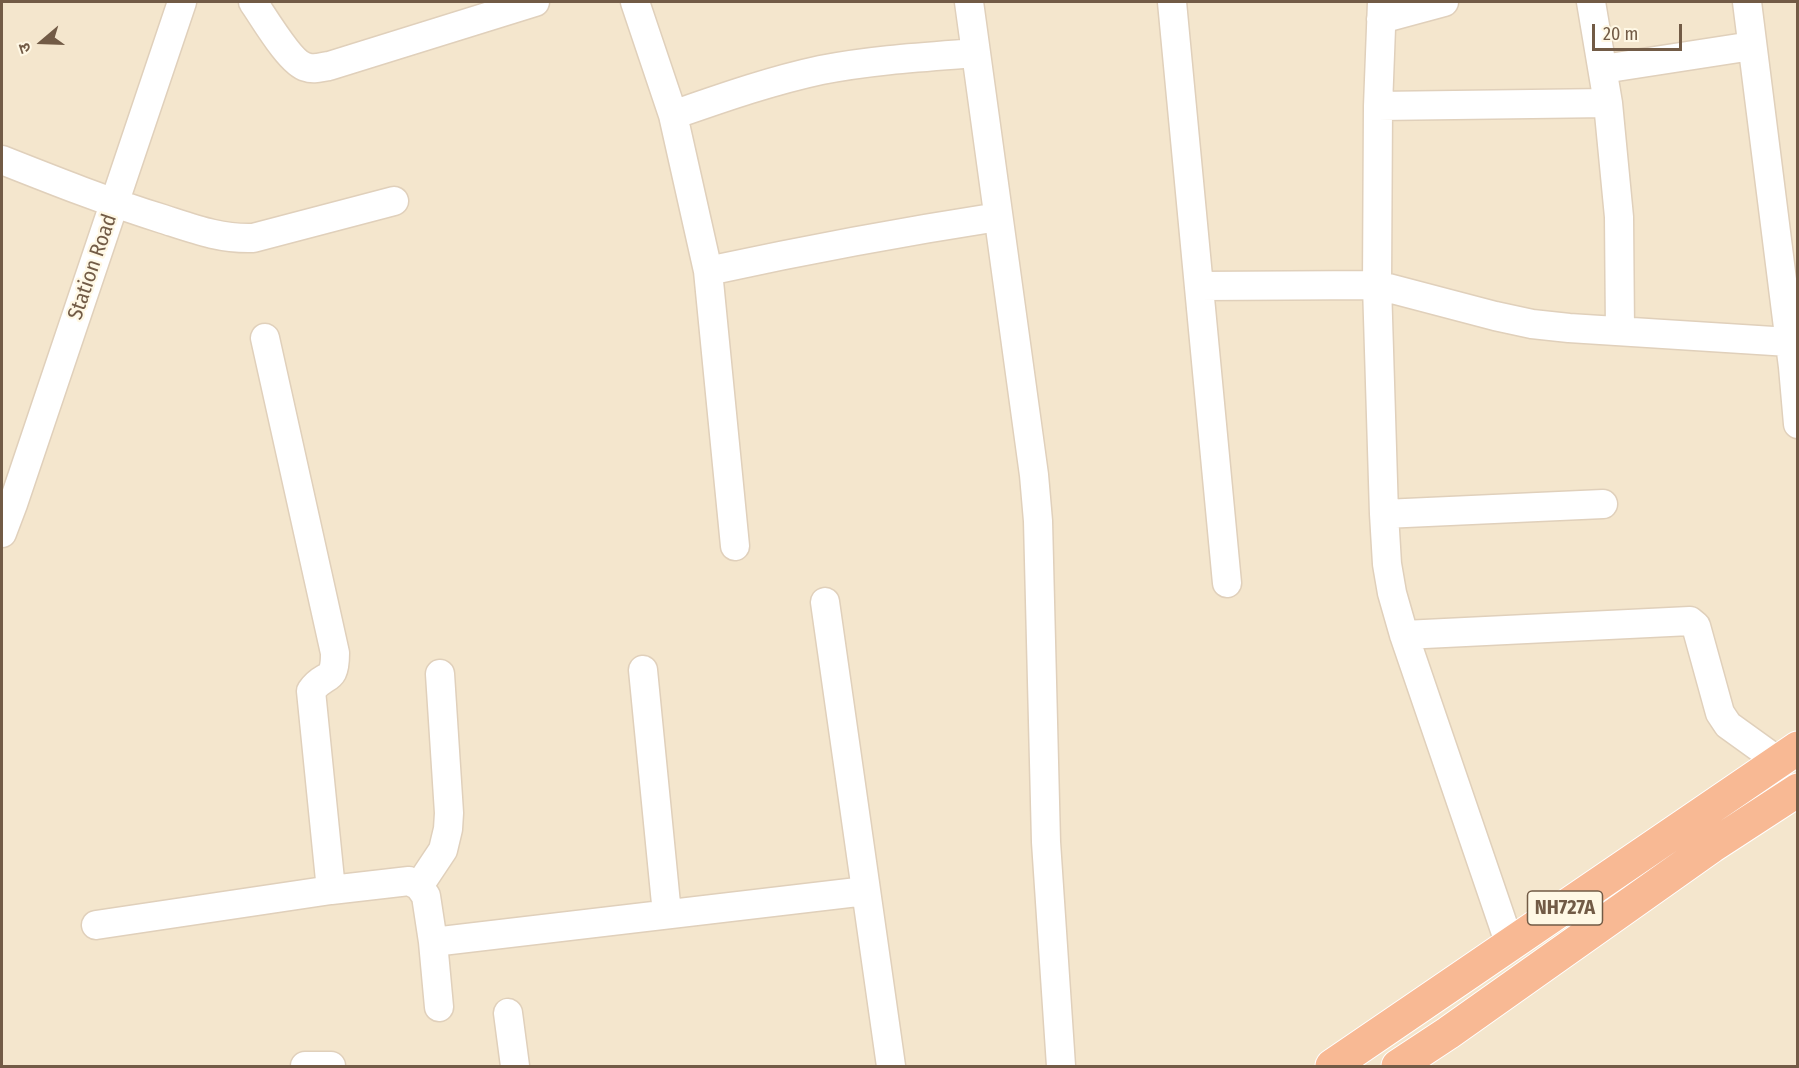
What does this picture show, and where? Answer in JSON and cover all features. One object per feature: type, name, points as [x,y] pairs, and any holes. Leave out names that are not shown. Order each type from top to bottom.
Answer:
[{"type":"highway","name":"NH727A","points":[[1332,1066],[1788,755]]},
{"type":"highway","name":"NH727A","points":[[1398,1066],[1712,846],[1797,790]]},
{"type":"street","name":"Station Road","points":[[2,533],[182,2]]},
{"type":"street","points":[[253,2],[291,57],[303,67],[313,69],[535,2]]},
{"type":"street","points":[[635,2],[673,116],[708,271],[735,546]]},
{"type":"street","points":[[969,2],[1035,486],[1038,521],[1046,842],[1062,1066]]},
{"type":"street","points":[[1172,2],[1227,583]]},
{"type":"street","points":[[1444,2],[1381,10],[1377,285],[1387,564],[1392,593],[1404,635],[1510,945]]},
{"type":"street","points":[[1591,2],[1608,103],[1619,217],[1620,331]]},
{"type":"street","points":[[1752,2],[1752,46],[1791,325],[1797,424]]},
{"type":"street","points":[[1603,69],[1752,46]]},
{"type":"street","points":[[673,116],[746,89],[822,70],[898,58],[976,53]]},
{"type":"street","points":[[1378,106],[1608,103]]},
{"type":"street","points":[[2,160],[114,204],[214,235],[235,238],[253,238],[394,201]]},
{"type":"street","points":[[708,271],[803,250],[998,217]]},
{"type":"street","points":[[1199,286],[1377,285],[1495,316],[1569,328],[1620,331],[1791,325]]},
{"type":"street","points":[[265,338],[335,653],[335,667],[331,675],[316,684],[311,691],[331,890]]},
{"type":"street","points":[[1384,514],[1603,504]]},
{"type":"street","points":[[825,602],[891,1066]]},
{"type":"street","points":[[1404,635],[1690,621],[1696,626],[1720,712],[1728,724],[1788,755]]},
{"type":"street","points":[[643,670],[667,914]]},
{"type":"street","points":[[420,886],[443,850],[448,829],[449,813],[440,674]]},
{"type":"street","points":[[96,925],[331,890],[409,881],[420,886],[426,896],[439,1007]]},
{"type":"street","points":[[433,942],[866,891]]},
{"type":"street","points":[[507,1066],[515,1066],[508,1013]]},
{"type":"shaded area","points":[[2,2],[1797,2],[1797,1066],[2,1066]]}]
